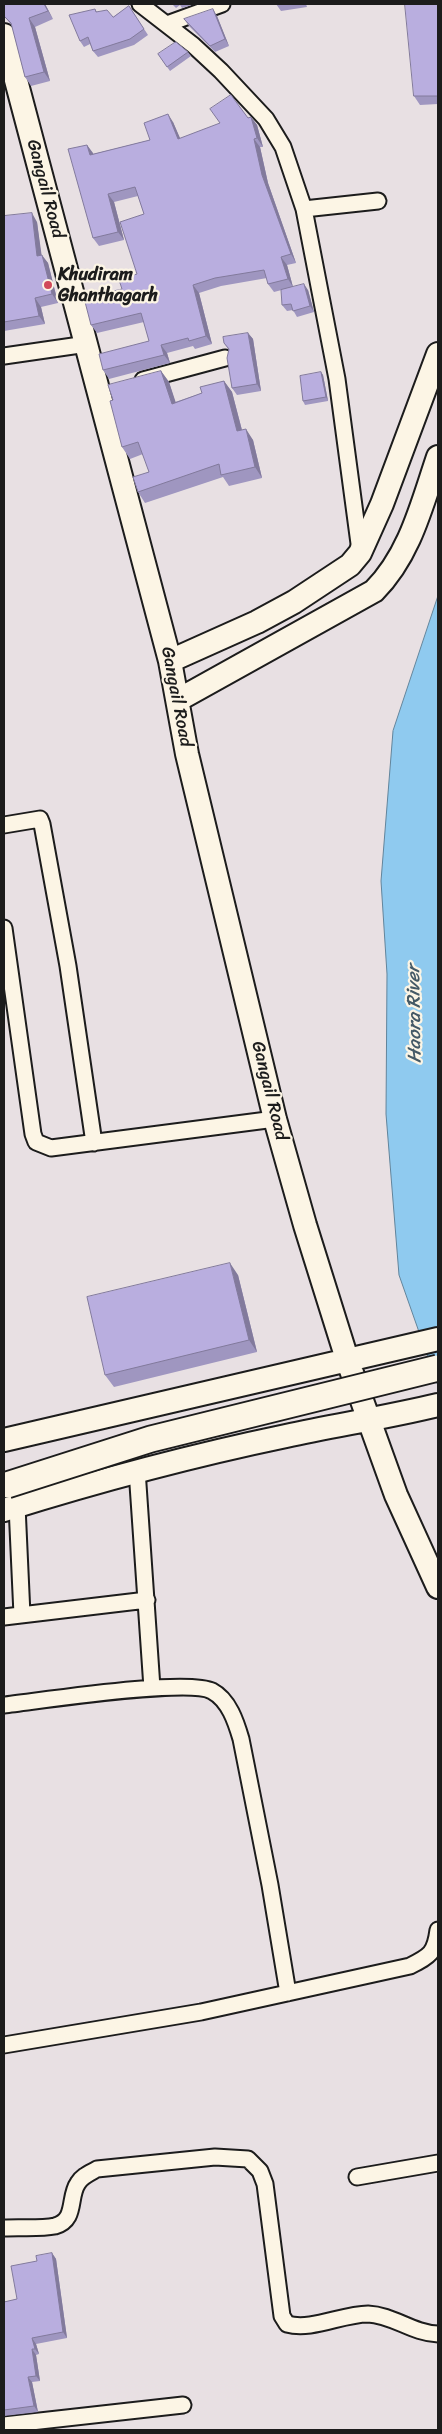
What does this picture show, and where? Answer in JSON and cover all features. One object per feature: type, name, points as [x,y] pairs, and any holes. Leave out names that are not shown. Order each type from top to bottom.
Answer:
[{"type":"main road","points":[[9,1500],[151,1439],[438,1368]]},
{"type":"street","points":[[140,4],[167,24],[220,70],[266,119],[284,147],[304,209],[337,380],[360,553]]},
{"type":"street","points":[[167,24],[222,4]]},
{"type":"street","name":"Gangail Road","points":[[4,35],[87,344],[107,389],[170,661],[187,754],[275,1119],[347,1359],[396,1495],[438,1587]]},
{"type":"street","points":[[304,209],[378,201]]},
{"type":"street","points":[[4,356],[87,344]]},
{"type":"street","points":[[170,661],[294,602],[350,565],[360,553],[382,504],[438,354]]},
{"type":"street","points":[[132,382],[225,358]]},
{"type":"street","points":[[178,700],[374,591],[389,577],[403,553],[438,457]]},
{"type":"street","points":[[4,825],[32,819],[40,819],[42,824],[68,966],[94,1143]]},
{"type":"street","points":[[4,928],[32,1134],[36,1142],[51,1148],[275,1119]]},
{"type":"street","points":[[4,1440],[438,1339]]},
{"type":"street","points":[[22,1615],[9,1500],[287,1435],[438,1405]]},
{"type":"street","points":[[137,1470],[152,1688]]},
{"type":"street","points":[[4,1617],[147,1600]]},
{"type":"street","points":[[4,1705],[152,1688],[206,1688],[219,1697],[234,1718],[248,1770],[288,1993]]},
{"type":"street","points":[[4,2045],[201,2012],[410,1966],[431,1954],[436,1946],[438,1930]]},
{"type":"street","points":[[4,2228],[55,2226],[65,2221],[72,2208],[77,2184],[85,2175],[97,2169],[215,2157],[248,2159],[260,2171],[265,2184],[282,2316],[287,2324],[300,2326],[357,2314],[382,2315],[413,2330],[438,2334]]},
{"type":"street","points":[[357,2177],[438,2163]]},
{"type":"street","points":[[4,2425],[182,2405]]},
{"type":"water","name":"Haora River","points":[[438,596],[438,1386],[399,1275],[386,1114],[387,974],[381,881],[393,731]]},
{"type":"building","points":[[4,4],[44,4],[48,11],[29,18],[44,72],[25,77],[11,23],[4,16]]},
{"type":"building","points":[[405,4],[438,4],[438,96],[414,96]]},
{"type":"building","points":[[129,6],[144,29],[130,39],[93,51],[88,37],[80,41],[69,15],[95,9],[96,12],[107,10],[113,17]]},
{"type":"building","points":[[213,9],[225,39],[210,46],[184,19]]},
{"type":"building","points":[[176,42],[188,52],[167,67],[158,54]]},
{"type":"building","points":[[231,95],[248,118],[251,117],[257,138],[254,139],[262,175],[291,254],[281,257],[288,279],[268,284],[264,270],[215,278],[193,285],[206,336],[189,341],[188,338],[161,345],[164,355],[103,370],[99,354],[149,341],[141,313],[91,325],[84,298],[122,289],[119,280],[137,274],[120,222],[144,214],[135,187],[108,194],[118,232],[93,238],[68,149],[87,145],[90,155],[150,140],[144,123],[168,114],[178,139],[220,123],[210,109]]},
{"type":"building","points":[[32,213],[37,256],[42,255],[52,294],[35,298],[39,316],[4,322],[4,216]]},
{"type":"building","points":[[304,284],[310,306],[293,311],[291,304],[282,305],[281,290]]},
{"type":"building","points":[[248,333],[257,384],[232,388],[227,358],[229,349],[224,343],[223,337]]},
{"type":"building","points":[[161,371],[172,404],[202,393],[200,387],[224,381],[237,431],[246,429],[255,467],[221,475],[219,464],[138,492],[133,477],[149,472],[138,442],[122,447],[110,401],[113,400],[108,385]]},
{"type":"building","points":[[321,372],[326,397],[303,401],[300,376]]},
{"type":"building","points":[[230,1263],[249,1340],[105,1375],[87,1297]]},
{"type":"building","points":[[52,2253],[63,2332],[32,2338],[35,2349],[32,2349],[36,2376],[28,2377],[34,2406],[4,2410],[4,2302],[17,2299],[11,2266],[37,2261],[36,2256]]},
{"type":"place","name":"Khudiram Ghanthagarh","points":[[48,285]]}]
